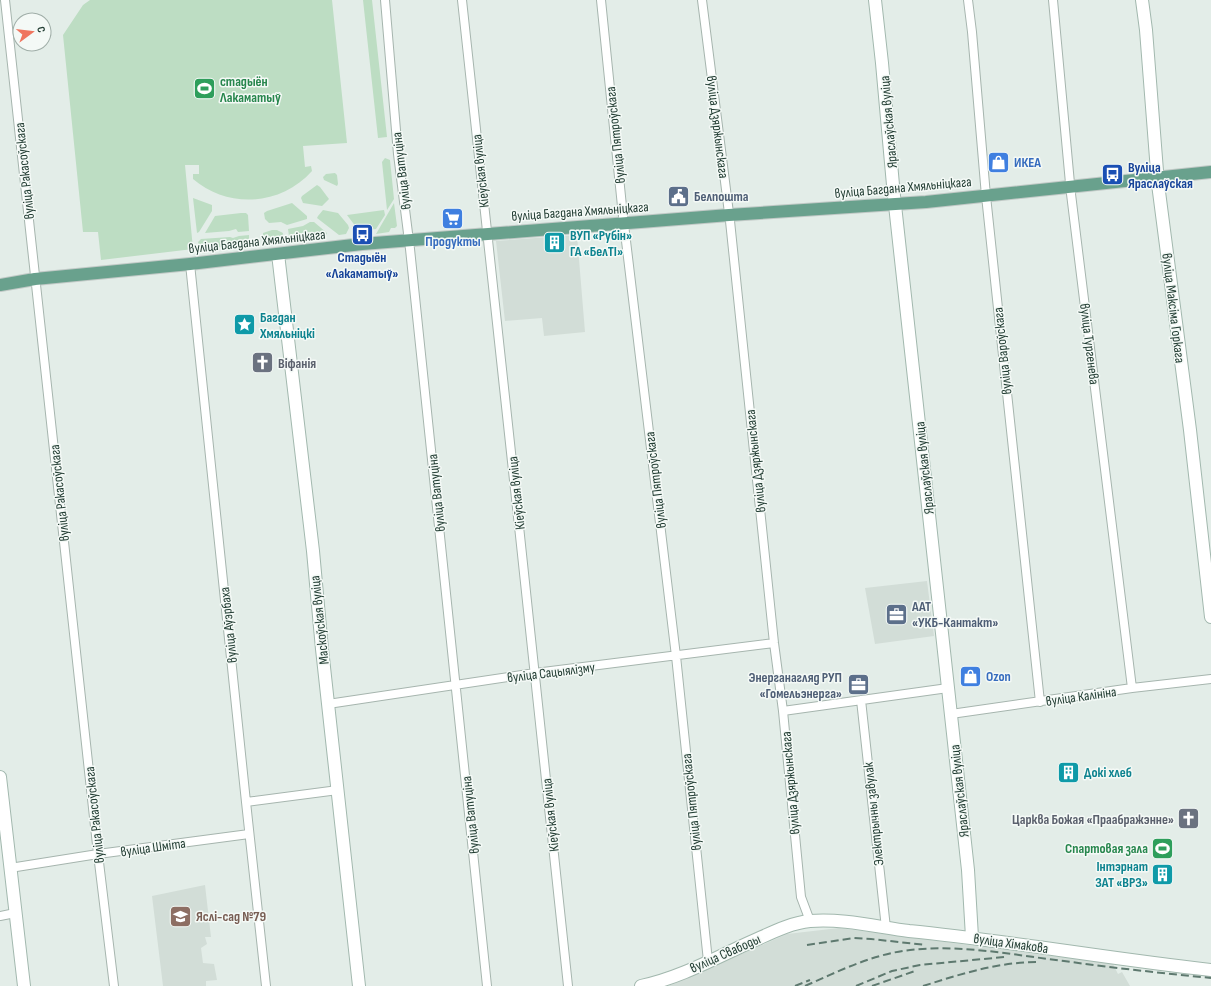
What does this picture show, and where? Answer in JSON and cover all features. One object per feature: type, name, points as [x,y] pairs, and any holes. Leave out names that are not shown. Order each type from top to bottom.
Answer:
[{"type":"main road","name":"вуліца Багдана Хмяльніцкага","points":[[0,285],[409,240],[729,215],[896,204],[1211,172]]},
{"type":"street","name":"вуліца Ракасоўскага","points":[[5,0],[98,854],[114,986]]},
{"type":"street","name":"вуліца Ватуціна","points":[[385,0],[398,154],[409,240],[488,986]]},
{"type":"street","name":"Кіеўская вуліца","points":[[462,0],[568,986]]},
{"type":"street","name":"вуліца Пятроўскага","points":[[600,0],[624,223],[676,656],[708,961]]},
{"type":"street","name":"вуліца Дзяржынскага","points":[[702,0],[729,215],[774,643],[783,711],[801,897],[810,921]]},
{"type":"street","name":"Яраслаўская вуліца","points":[[875,0],[968,870],[972,937]]},
{"type":"street","name":"вуліца Вароўскага","points":[[968,0],[986,196],[1040,702]]},
{"type":"street","name":"вуліца Тургенева","points":[[1053,0],[1071,187],[1132,688]]},
{"type":"street","name":"вуліца Максіма Горкага","points":[[1142,0],[1158,184],[1190,430],[1211,617]]},
{"type":"street","name":"Маскоўская вуліца","points":[[278,254],[313,551],[359,986]]},
{"type":"street","name":"вуліца Аўэрбаха","points":[[190,264],[266,986]]},
{"type":"street","name":"вуліца Сацыялізму","points":[[328,704],[535,673],[774,643]]},
{"type":"street","name":"вуліца Калініна","points":[[951,714],[1132,688],[1211,679]]},
{"type":"street","points":[[783,711],[948,688]]},
{"type":"street","name":"Электрычны завулак","points":[[861,700],[886,928]]},
{"type":"street","points":[[0,777],[24,986]]},
{"type":"street","points":[[246,802],[338,790]]},
{"type":"street","name":"вуліца Шміта","points":[[10,868],[98,854],[249,834]]},
{"type":"street","points":[[0,916],[15,913]]},
{"type":"street","name":"вуліца Хімакова","points":[[810,921],[831,920],[886,928],[972,937],[1211,970]]},
{"type":"street","name":"вуліца Свабоды","points":[[641,986],[653,984],[675,976],[776,930],[810,921]]},
{"type":"shaded area","points":[[577,235],[585,332],[544,336],[542,318],[505,321],[496,241]]},
{"type":"shaded area","points":[[927,581],[934,636],[875,644],[865,588]]},
{"type":"shaded area","name":"Яслі-сад №79","points":[[205,885],[211,937],[205,937],[207,944],[201,948],[203,963],[214,964],[217,980],[206,981],[206,986],[163,986],[152,896]]},
{"type":"shaded area","points":[[839,928],[1113,964],[1118,974],[1122,972],[1130,986],[668,986],[787,934]]},
{"type":"green space","name":"стадыён Лакаматыў","points":[[90,0],[332,0],[347,143],[303,146],[305,167],[311,166],[312,171],[299,183],[270,197],[238,199],[222,195],[207,189],[193,179],[193,174],[199,174],[199,165],[185,165],[193,249],[101,260],[98,232],[83,232],[63,35],[83,5]]},
{"type":"green space","points":[[363,0],[372,0],[387,137],[378,138]]},
{"type":"green space","points":[[385,158],[390,160],[394,199],[387,210],[382,162]]},
{"type":"green space","points":[[335,173],[337,175],[337,186],[324,180],[323,177],[326,174]]},
{"type":"green space","points":[[317,185],[329,199],[322,206],[303,203],[301,198],[302,196]]},
{"type":"green space","points":[[193,198],[212,205],[212,211],[197,233]]},
{"type":"green space","points":[[292,203],[307,216],[307,219],[287,225],[281,222],[269,223],[265,219],[264,213],[267,211]]},
{"type":"green space","points":[[394,203],[397,226],[395,228],[391,228],[389,232],[376,234]]},
{"type":"green space","points":[[323,210],[338,213],[348,225],[349,228],[346,234],[339,235],[317,218]]},
{"type":"green space","points":[[384,210],[385,215],[376,229],[359,231],[347,215]]},
{"type":"green space","points":[[246,213],[248,215],[249,231],[238,232],[236,229],[205,233],[215,216]]},
{"type":"green space","points":[[310,222],[314,222],[327,233],[326,235],[292,239],[289,236],[288,229],[303,226]]},
{"type":"green space","points":[[277,230],[283,233],[282,238],[277,241],[272,241],[263,237],[263,233]]},
{"type":"green space","points":[[249,235],[249,244],[203,249],[200,248],[198,242],[201,239],[233,238]]},
{"type":"railway","points":[[807,945],[854,938],[926,945]]},
{"type":"railway","points":[[805,986],[843,969],[883,955],[910,950],[948,948],[987,951],[1211,978]]},
{"type":"railway","points":[[856,986],[892,971],[920,965],[1005,957]]},
{"type":"railway","points":[[923,986],[994,966],[1038,962]]},
{"type":"railway","points":[[872,986],[915,971]]},
{"type":"railway","points":[[795,986],[810,980]]},
{"type":"place","name":"стадыён Лакаматыў","points":[[205,89]]},
{"type":"place","name":"ИКЕА","points":[[998,162]]},
{"type":"place","name":"Вуліца Яраслаўская","points":[[1113,175]]},
{"type":"place","name":"Белпошта","points":[[679,196]]},
{"type":"place","name":"Продукты","points":[[453,219]]},
{"type":"place","name":"Стадыён «Лакаматыў»","points":[[362,235]]},
{"type":"place","name":"ВУП «Рубін» ГА «БелТІ»","points":[[555,243]]},
{"type":"place","name":"Багдан Хмяльніцкі","points":[[244,325]]},
{"type":"place","name":"Віфанія","points":[[262,363]]},
{"type":"place","name":"ААТ «УКБ-Кантакт»","points":[[897,614]]},
{"type":"place","name":"Ozon","points":[[970,676]]},
{"type":"place","name":"Энерганагляд РУП «Гомельэнерга»","points":[[858,685]]},
{"type":"place","name":"Докі хлеб","points":[[1069,772]]},
{"type":"place","name":"Царква Божая «Праабражэнне»","points":[[1189,819]]},
{"type":"place","name":"Спартовая зала","points":[[1163,848]]},
{"type":"place","name":"Інтэрнат ЗАТ «ВРЗ»","points":[[1163,874]]},
{"type":"place","name":"Яслі-сад №79","points":[[181,916]]}]
